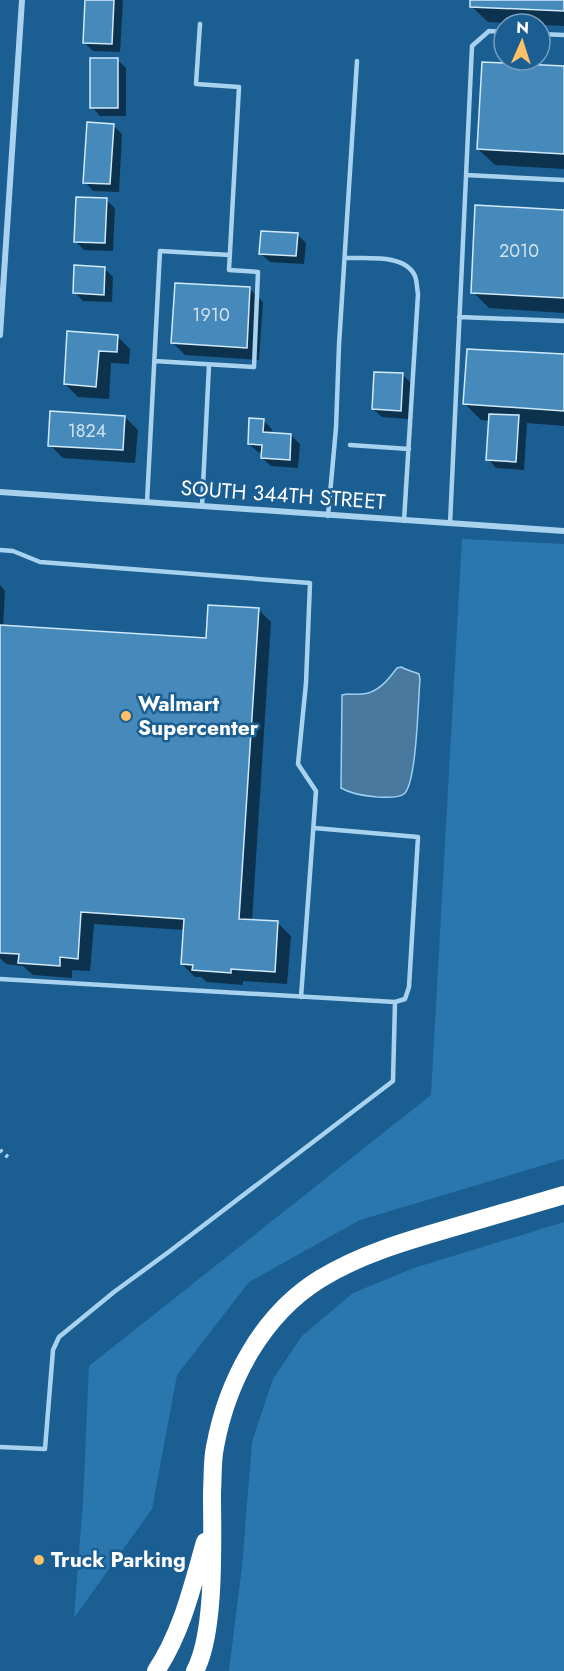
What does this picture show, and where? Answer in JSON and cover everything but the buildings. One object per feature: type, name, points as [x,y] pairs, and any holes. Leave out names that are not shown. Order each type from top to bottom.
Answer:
[{"type":"highway","points":[[195,1671],[205,1642],[209,1608],[214,1449],[231,1389],[258,1338],[300,1293],[337,1269],[369,1254],[399,1243],[564,1195]]},
{"type":"highway","points":[[156,1671],[167,1655],[181,1623],[212,1517]]},
{"type":"street","points":[[0,334],[22,0]]},
{"type":"street","name":"SOUTH 344TH STREET","points":[[0,492],[564,531]]},
{"type":"lane","points":[[154,361],[254,367],[258,272],[229,270],[239,87],[196,84],[200,24]]},
{"type":"lane","points":[[450,524],[472,46],[489,31],[492,31]]},
{"type":"lane","points":[[328,516],[336,428],[357,61]]},
{"type":"lane","points":[[466,175],[564,180]]},
{"type":"lane","points":[[147,502],[160,251],[230,255]]},
{"type":"lane","points":[[345,258],[394,260],[407,264],[415,275],[418,294],[404,521]]},
{"type":"lane","points":[[459,317],[564,321]]},
{"type":"lane","points":[[202,506],[209,365]]},
{"type":"lane","points":[[350,445],[409,449]]},
{"type":"lane","points":[[0,550],[13,551],[40,562],[310,584],[306,683],[298,764],[316,791],[301,997]]},
{"type":"lane","points":[[0,979],[395,1002],[405,999],[409,987],[418,837],[314,828]]},
{"type":"lane","points":[[0,1447],[45,1449],[53,1350],[59,1337],[114,1292],[393,1082],[395,1002]]},
{"type":"path","points":[[0,1150],[8,1158]]},
{"type":"shaded area","points":[[462,539],[564,544],[564,1159],[360,1220],[249,1282],[177,1375],[152,1509],[74,1618],[83,1502],[89,1366],[431,1095]]},
{"type":"shaded area","points":[[401,667],[419,674],[420,680],[414,758],[408,787],[404,794],[398,797],[377,797],[345,790],[341,788],[342,695],[373,691],[397,668]]},
{"type":"shaded area","points":[[564,1222],[564,1671],[229,1671],[242,1567],[252,1442],[273,1379],[302,1336],[353,1293],[414,1268]]},
{"type":"place","name":"Walmart Supercenter","points":[[126,716]]},
{"type":"place","name":"Truck Parking","points":[[39,1560]]}]
